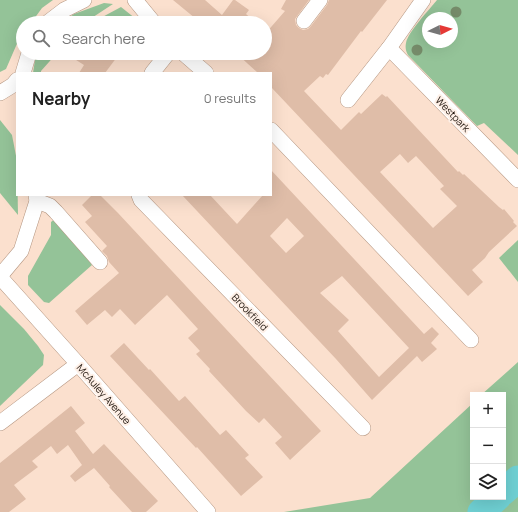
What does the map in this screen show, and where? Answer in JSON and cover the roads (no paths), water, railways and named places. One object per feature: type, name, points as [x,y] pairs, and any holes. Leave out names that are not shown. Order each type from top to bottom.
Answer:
[{"type":"street","points":[[56,16],[64,10],[84,0]]},
{"type":"street","points":[[135,0],[148,16]]},
{"type":"street","points":[[304,21],[320,0]]},
{"type":"street","points":[[348,100],[389,48],[423,0]]},
{"type":"street","name":"Westpark","points":[[389,48],[518,180]]},
{"type":"street","points":[[22,72],[26,60]]},
{"type":"street","points":[[153,72],[162,60]]},
{"type":"street","points":[[191,60],[205,72]]},
{"type":"street","points":[[0,93],[16,85]]},
{"type":"street","points":[[272,131],[471,340]]},
{"type":"street","name":"Brookfield","points":[[139,196],[141,200],[363,428]]},
{"type":"street","points":[[0,276],[21,251],[36,198],[50,206],[56,212],[100,262]]},
{"type":"street","name":"McAuley Avenue","points":[[0,276],[208,512]]},
{"type":"street","points":[[0,423],[78,364]]},
{"type":"waterway","points":[[506,489],[518,479]]},
{"type":"waterway","points":[[481,512],[495,500]]}]
